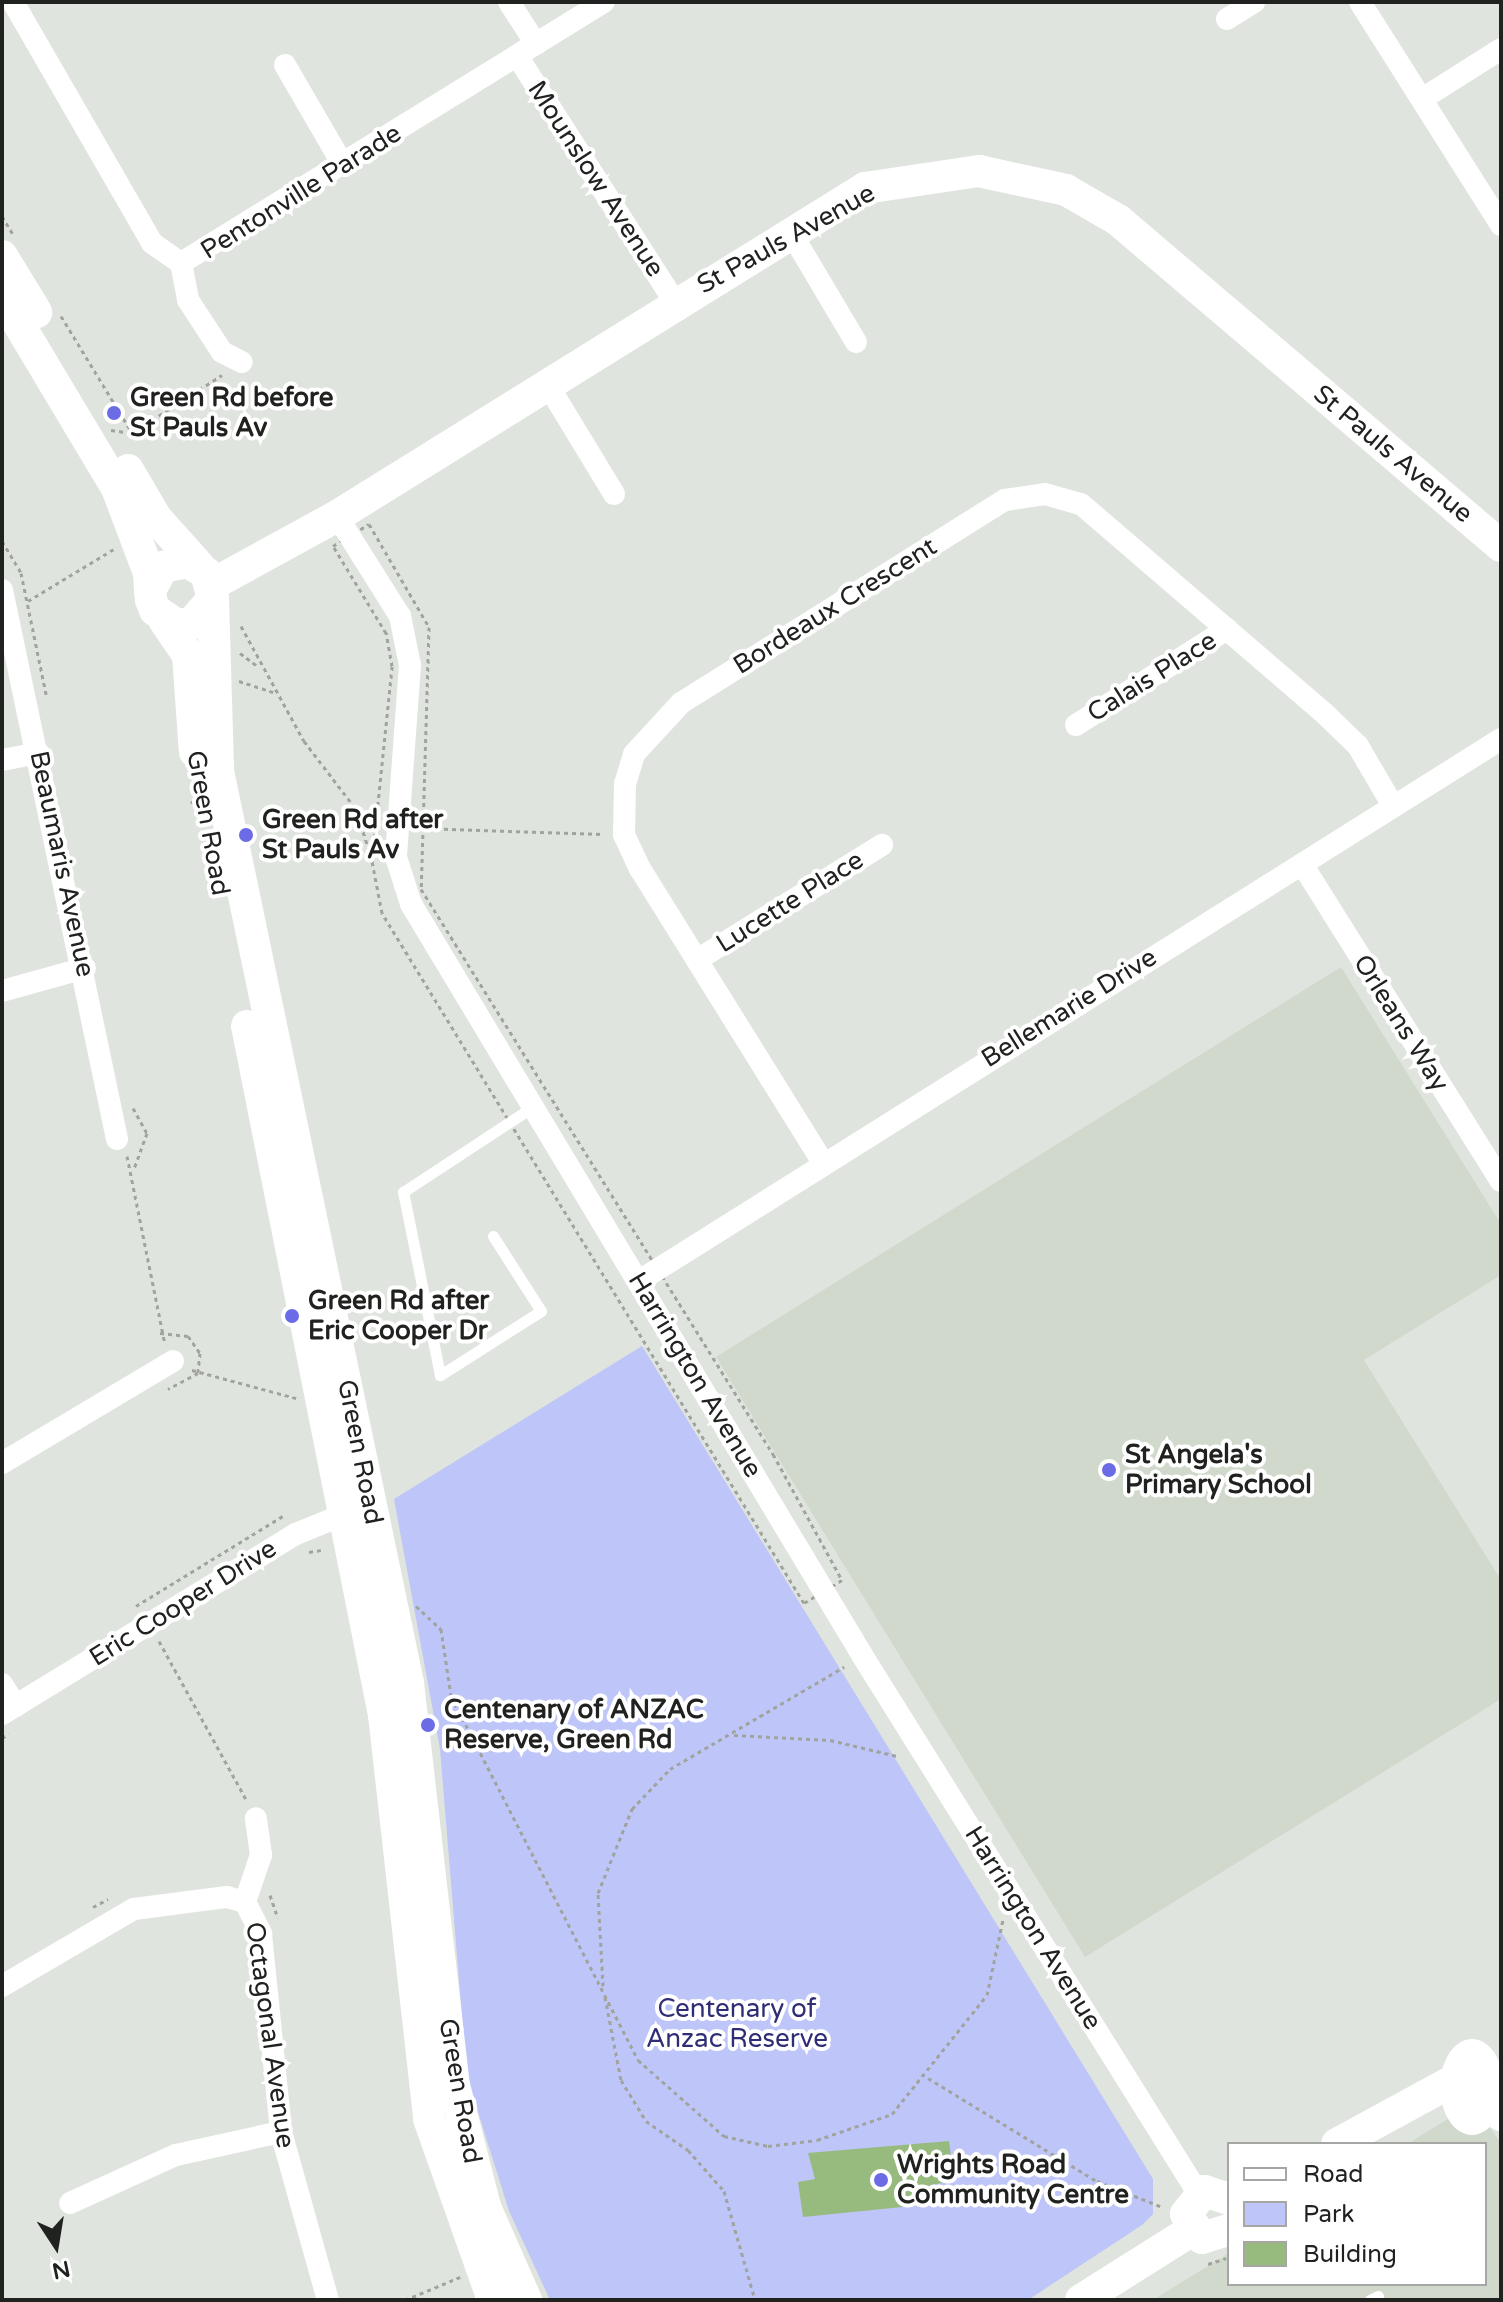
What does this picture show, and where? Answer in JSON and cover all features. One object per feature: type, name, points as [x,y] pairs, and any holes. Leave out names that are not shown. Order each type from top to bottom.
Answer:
[{"type":"main road","name":"St Pauls Avenue","points":[[215,592],[546,382],[865,188],[925,173],[979,171],[1066,190],[1118,220],[1501,546]]},
{"type":"main road","points":[[9,248],[119,431],[156,518],[215,592]]},
{"type":"main road","points":[[2,296],[117,488],[150,590]]},
{"type":"main road","points":[[150,590],[163,567],[215,592]]},
{"type":"main road","name":"Green Road","points":[[150,590],[164,620],[188,655],[198,776],[357,1508],[428,1816],[454,2085],[485,2207],[526,2300]]},
{"type":"main road","points":[[164,620],[191,624],[215,592]]},
{"type":"main road","name":"Green Road","points":[[215,592],[218,771],[357,1508],[398,1818],[424,2087],[478,2270],[493,2300]]},
{"type":"main road","points":[[1341,2142],[1480,2066],[1501,2115]]},
{"type":"main road","points":[[1196,2246],[1187,2208],[1214,2196]]},
{"type":"main road","points":[[1081,2300],[1227,2231]]},
{"type":"street","name":"Pentonville Parade","points":[[13,2],[152,243],[181,263],[604,2]]},
{"type":"street","name":"Mounslow Avenue","points":[[509,2],[527,50],[675,302]]},
{"type":"street","points":[[1227,19],[1254,2]]},
{"type":"street","points":[[1360,2],[1501,225]]},
{"type":"street","points":[[1422,99],[1501,49]]},
{"type":"street","points":[[285,65],[343,165]]},
{"type":"street","points":[[790,231],[856,342]]},
{"type":"street","points":[[181,263],[188,300],[222,352],[242,362]]},
{"type":"street","points":[[546,382],[614,494]]},
{"type":"street","name":"Bordeaux Crescent","points":[[624,835],[625,784],[653,727],[1005,500],[1045,494],[1081,504],[1358,746],[1393,806]]},
{"type":"street","name":"Harrington Avenue","points":[[337,516],[400,616],[410,665],[396,857],[411,904],[639,1281],[1214,2196]]},
{"type":"street","name":"Beaumaris Avenue","points":[[2,590],[85,968],[117,1139]]},
{"type":"street","name":"Calais Place","points":[[1076,725],[1227,629]]},
{"type":"street","name":"Bellemarie Drive","points":[[639,1281],[822,1161],[1501,739]]},
{"type":"street","points":[[2,760],[38,753]]},
{"type":"street","points":[[624,835],[697,960],[822,1161]]},
{"type":"street","name":"Lucette Place","points":[[697,960],[882,845]]},
{"type":"street","name":"Orleans Way","points":[[1302,864],[1501,1181]]},
{"type":"street","points":[[2,991],[85,968]]},
{"type":"street","points":[[2,1463],[173,1361]]},
{"type":"street","name":"Eric Cooper Drive","points":[[9,1710],[296,1534],[357,1508]]},
{"type":"street","points":[[2,1684],[9,1710]]},
{"type":"street","name":"Octagonal Avenue","points":[[256,1818],[261,1855],[248,1896],[261,1934],[281,2132],[328,2300]]},
{"type":"street","points":[[2,1986],[134,1909],[248,1896]]},
{"type":"street","points":[[70,2203],[176,2155],[281,2132]]},
{"type":"lane","points":[[493,1236],[541,1311],[440,1375],[403,1192],[535,1106]]},
{"type":"path","points":[[2,216],[9,248]]},
{"type":"path","points":[[53,303],[119,431],[242,362]]},
{"type":"path","points":[[369,524],[429,627],[416,868],[429,906],[646,1252]]},
{"type":"path","points":[[9,613],[125,543]]},
{"type":"path","points":[[215,592],[274,692],[356,809],[372,861]]},
{"type":"path","points":[[233,647],[258,667]]},
{"type":"path","points":[[228,680],[274,692]]},
{"type":"path","points":[[420,828],[624,835]]},
{"type":"path","points":[[117,1139],[134,1168],[159,1333],[173,1361],[302,1399]]},
{"type":"path","points":[[667,1286],[842,1580]]},
{"type":"path","points":[[406,1594],[441,1629],[451,1696],[638,2060],[724,2136],[768,2146],[817,2140],[892,2114],[928,2078],[997,1976],[1003,1920]]},
{"type":"path","points":[[159,1641],[256,1818]]},
{"type":"path","points":[[755,2300],[724,2191],[688,2150],[646,2121],[621,2080],[604,1989],[598,1893],[618,1835],[670,1769],[734,1735],[844,1667]]},
{"type":"path","points":[[734,1735],[830,1740],[897,1756]]},
{"type":"path","points":[[248,1896],[269,1892],[280,1935]]},
{"type":"path","points":[[928,2078],[1107,2187],[1160,2206]]},
{"type":"path","points":[[1196,2246],[1212,2266],[1227,2258]]},
{"type":"path","points":[[405,2300],[478,2270]]},
{"type":"shaded area","name":"St Angela's Primary School","points":[[1341,967],[1501,1224],[1501,1275],[1364,1360],[1501,1580],[1501,1699],[1085,1957],[716,1357]]},
{"type":"shaded area","points":[[1474,2103],[1501,2144],[1501,2300],[1153,2300],[1227,2254],[1227,2286],[1487,2286],[1487,2142],[1410,2142]]},
{"type":"green space","name":"Centenary of Anzac Reserve","points":[[642,1346],[1153,2179],[1153,2214],[1142,2225],[1028,2300],[550,2300],[509,2211],[467,2077],[440,1749],[394,1499]]},
{"type":"building","name":"Wrights Road Community Centre","points":[[949,2141],[954,2181],[930,2185],[912,2206],[803,2217],[798,2182],[815,2179],[808,2153]]},
{"type":"place","name":"Green Rd before St Pauls Av","points":[[114,413]]},
{"type":"place","name":"Green Rd after St Pauls Av","points":[[246,835]]},
{"type":"place","name":"Green Rd after Eric Cooper Dr","points":[[292,1316]]},
{"type":"place","name":"St Angela's Primary School","points":[[1109,1470]]},
{"type":"place","name":"Centenary of ANZAC Reserve, Green Rd","points":[[428,1725]]},
{"type":"place","name":"Wrights Road Community Centre","points":[[881,2180]]}]
